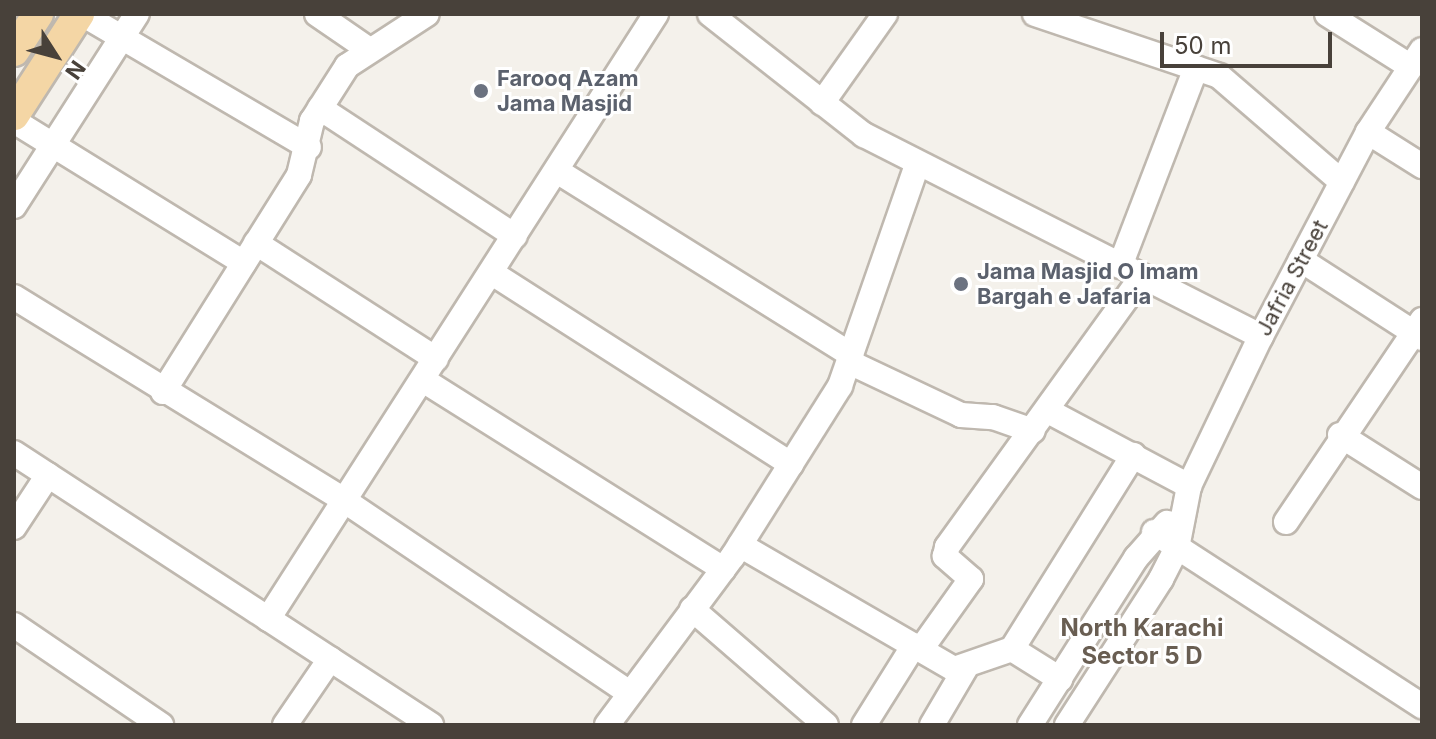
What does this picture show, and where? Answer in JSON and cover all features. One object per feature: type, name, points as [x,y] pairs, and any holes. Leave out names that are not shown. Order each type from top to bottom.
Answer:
[{"type":"main road","points":[[14,51],[38,14]]},
{"type":"main road","points":[[14,115],[80,14]]},
{"type":"street","points":[[80,14],[309,147]]},
{"type":"street","points":[[14,206],[137,14]]},
{"type":"street","points":[[317,14],[368,49]]},
{"type":"street","points":[[163,392],[250,253],[309,147],[320,108],[368,49],[427,14]]},
{"type":"street","points":[[268,619],[656,14]]},
{"type":"street","points":[[710,14],[822,103],[917,165],[1261,336]]},
{"type":"street","points":[[822,103],[885,14]]},
{"type":"street","points":[[1035,14],[1075,20],[1196,68],[1236,88],[1261,119],[1342,182]]},
{"type":"street","points":[[1327,14],[1416,58]]},
{"type":"street","name":"Jafria Street","points":[[1067,725],[1177,548],[1179,514],[1189,486],[1261,336],[1368,132],[1416,58]]},
{"type":"street","points":[[864,725],[918,647],[971,579],[945,556],[947,547],[1048,411],[1131,272],[1196,68]]},
{"type":"street","points":[[320,108],[515,236]]},
{"type":"street","points":[[14,121],[436,359]]},
{"type":"street","points":[[1368,132],[1422,166]]},
{"type":"street","points":[[607,725],[628,692],[740,545],[791,464],[850,358],[917,165]]},
{"type":"street","points":[[557,171],[850,358],[961,415],[993,417],[1033,431]]},
{"type":"street","points":[[1286,522],[1340,435],[1419,330],[1301,260]]},
{"type":"street","points":[[492,273],[791,464]]},
{"type":"street","points":[[14,297],[163,392],[345,501],[628,692]]},
{"type":"street","points":[[423,380],[723,569]]},
{"type":"street","points":[[1048,411],[1189,486]]},
{"type":"street","points":[[1340,435],[1422,487]]},
{"type":"street","points":[[14,453],[431,725]]},
{"type":"street","points":[[932,725],[965,669],[1012,649],[1133,455]]},
{"type":"street","points":[[14,527],[48,475]]},
{"type":"street","points":[[1030,725],[1154,532],[1179,514]]},
{"type":"street","points":[[1154,532],[1421,703]]},
{"type":"street","points":[[740,545],[918,647],[965,669]]},
{"type":"street","points":[[692,609],[826,725]]},
{"type":"street","points":[[14,625],[161,725]]},
{"type":"street","points":[[1012,649],[1060,679]]},
{"type":"street","points":[[285,725],[330,659]]},
{"type":"place","name":"Farooq Azam Jama Masjid","points":[[481,91]]},
{"type":"place","name":"Jama Masjid O Imam Bargah e Jafaria","points":[[961,284]]},
{"type":"district","name":"North Karachi Sector 5 D","points":[[1142,642]]}]
